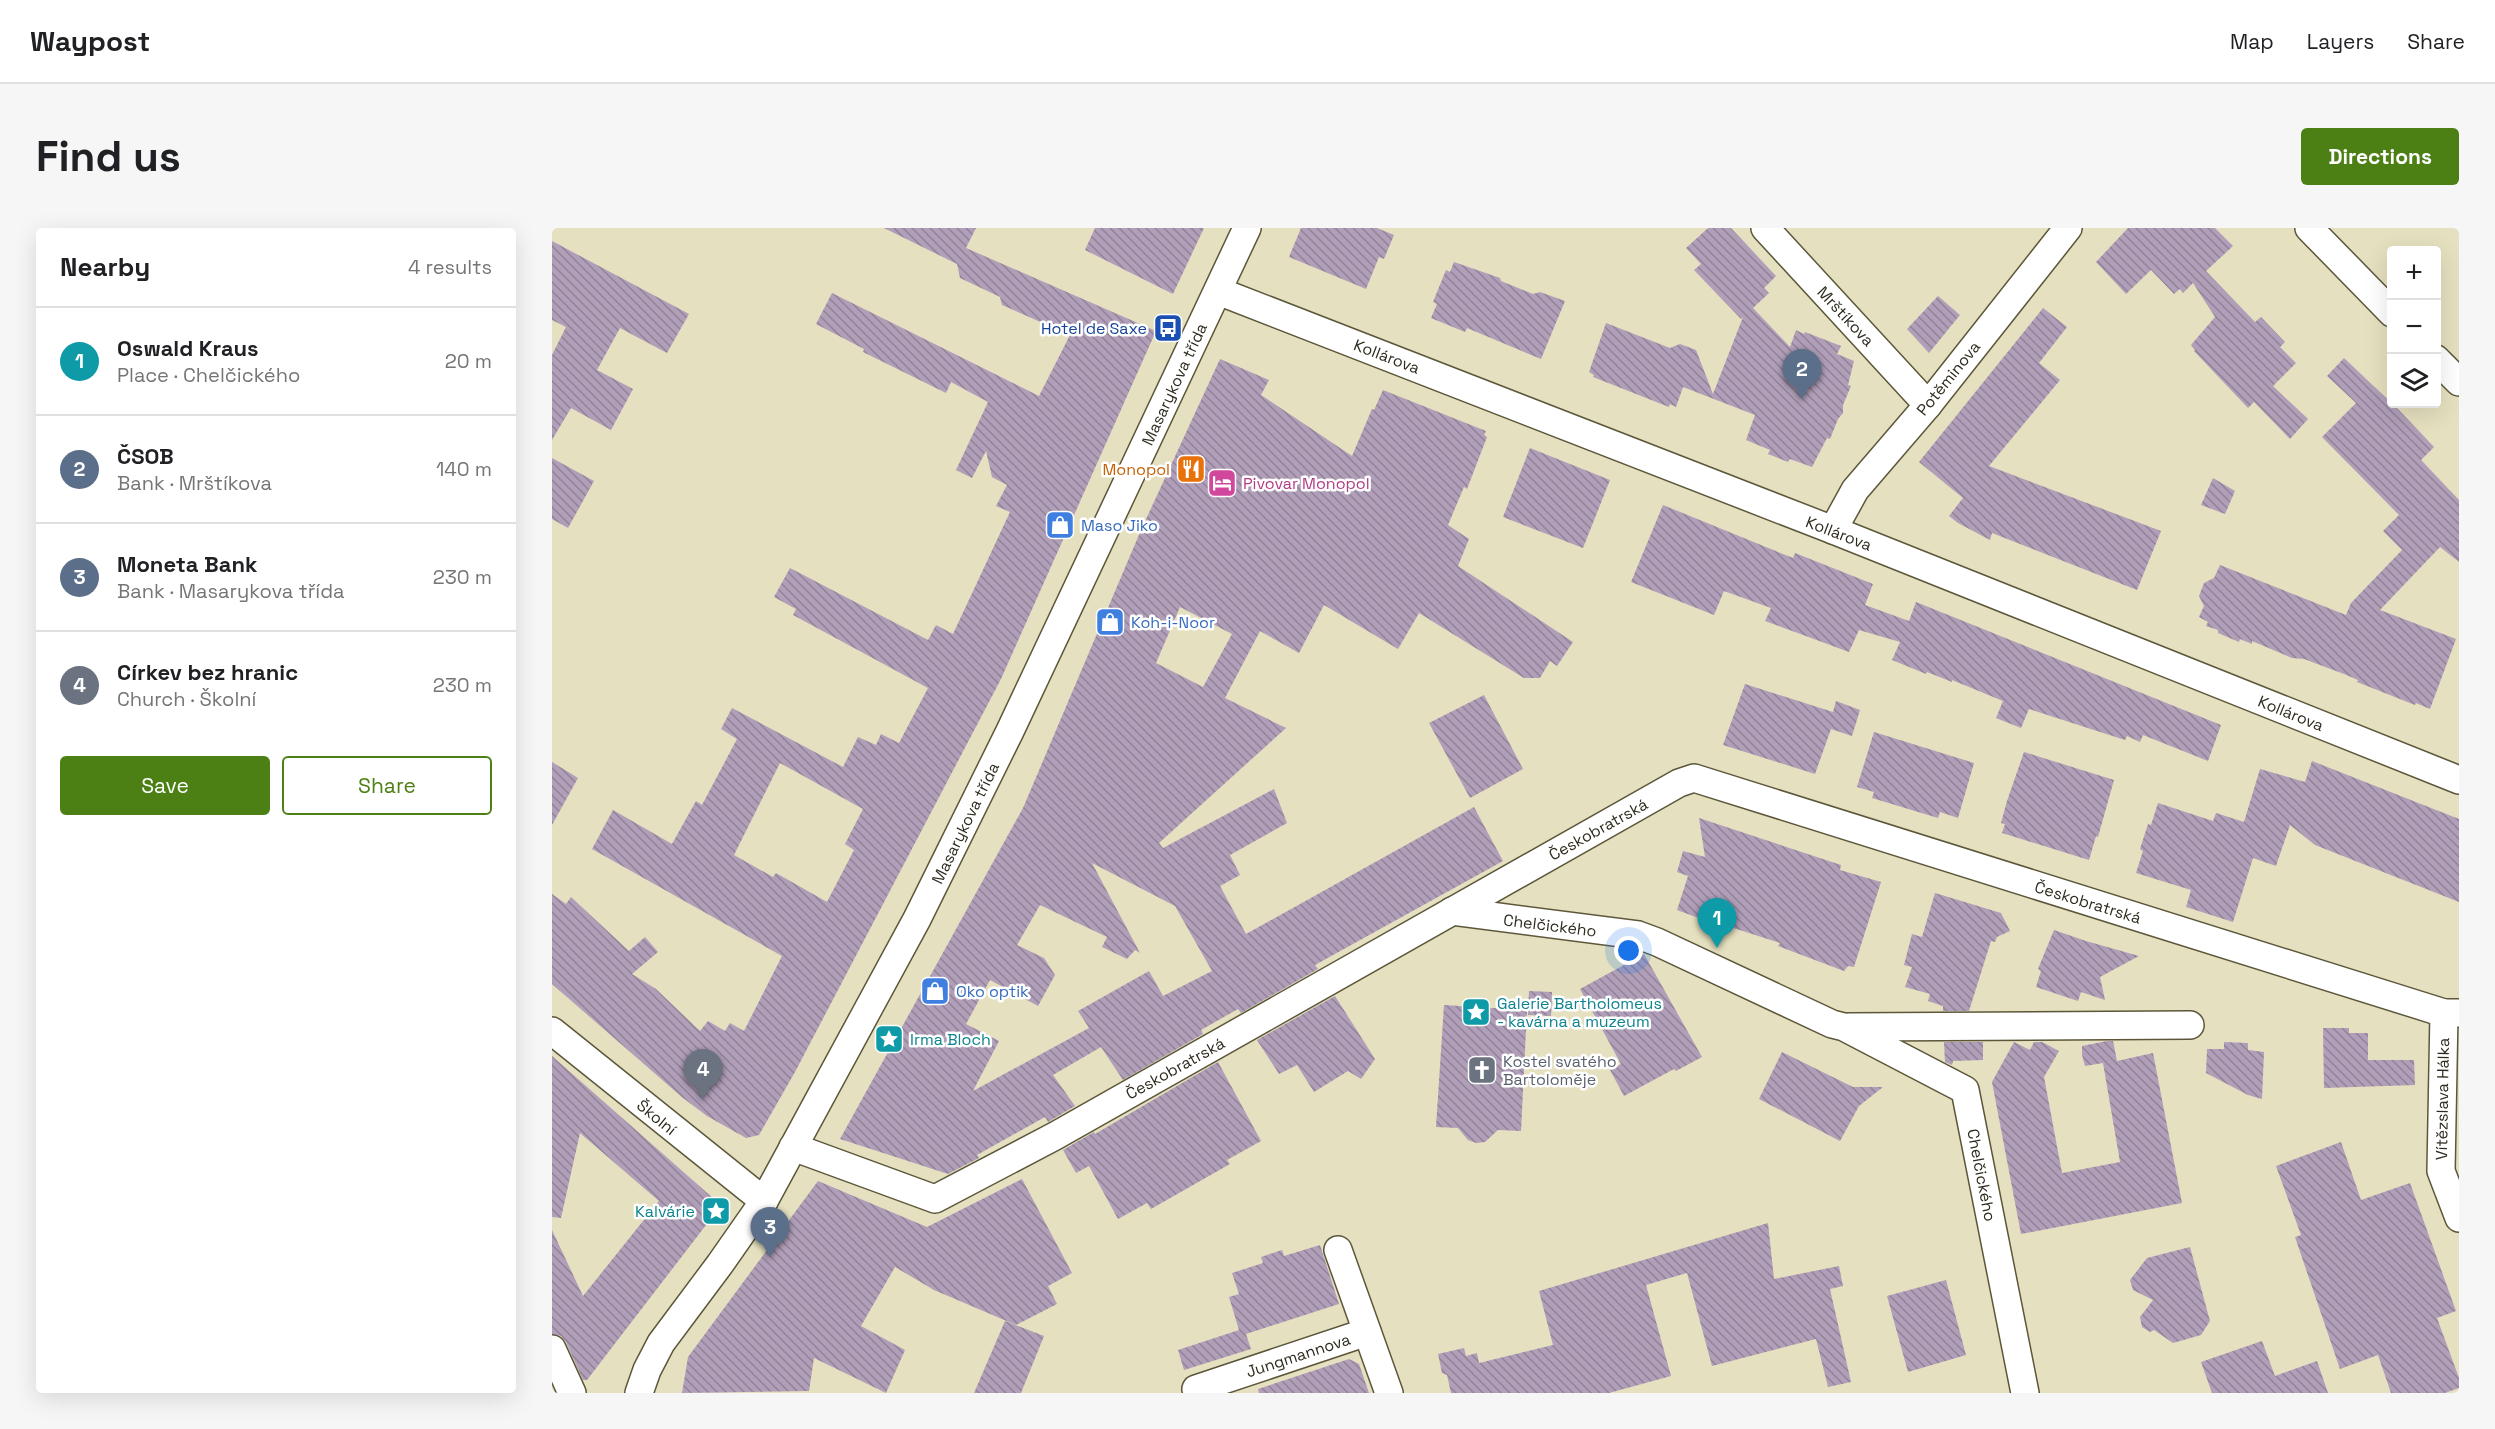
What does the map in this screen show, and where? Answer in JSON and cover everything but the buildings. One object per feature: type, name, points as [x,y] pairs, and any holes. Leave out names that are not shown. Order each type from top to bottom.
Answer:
[{"type":"street","name":"Masarykova třída","points":[[639,1393],[647,1370],[661,1343],[764,1201],[922,908],[1015,721],[1247,228]]},
{"type":"street","name":"Mrštíkova","points":[[1765,228],[1928,405]]},
{"type":"street","name":"Potěminova","points":[[1833,530],[1855,490],[1928,405],[2068,228]]},
{"type":"street","points":[[2309,228],[2387,309]]},
{"type":"street","name":"Kollárova","points":[[1218,291],[1833,530],[2459,780]]},
{"type":"street","points":[[2441,364],[2459,382]]},
{"type":"street","name":"Českobratrská","points":[[794,1147],[935,1199],[1055,1136],[1679,783],[1694,777],[2452,1013]]},
{"type":"street","name":"Chelčického","points":[[1452,911],[1638,935],[1832,1024],[1845,1027],[2190,1025]]},
{"type":"street","name":"Vítězslava Hálka","points":[[2452,1013],[2441,1171],[2459,1218]]},
{"type":"street","name":"Chelčického","points":[[1845,1027],[1965,1090],[2025,1393]]},
{"type":"street","name":"Školní","points":[[552,1031],[764,1201]]},
{"type":"street","name":"Jungmannova","points":[[1338,1250],[1389,1393]]},
{"type":"street","name":"Jungmannova","points":[[1196,1389],[1367,1332]]},
{"type":"street","points":[[552,1349],[572,1393]]},
{"type":"place","name":"Hotel de Saxe","points":[[1168,328]]},
{"type":"place","name":"ČSOB","points":[[1802,399]]},
{"type":"place","name":"Monopol","points":[[1191,469]]},
{"type":"place","name":"Pivovar Monopol","points":[[1222,483]]},
{"type":"place","name":"Maso Jiko","points":[[1060,525]]},
{"type":"place","name":"Koh-i-Noor","points":[[1110,622]]},
{"type":"place","name":"Oswald Kraus","points":[[1717,948]]},
{"type":"place","name":"Oko optik","points":[[935,991]]},
{"type":"place","name":"Galerie Bartholomeus - kavárna a muzeum","points":[[1476,1012]]},
{"type":"place","name":"Irma Bloch","points":[[889,1039]]},
{"type":"place","name":"Kostel svatého Bartoloměje","points":[[1482,1070]]},
{"type":"place","name":"Církev bez hranic","points":[[703,1099]]},
{"type":"place","name":"Kalvárie","points":[[716,1211]]},
{"type":"place","name":"Moneta Bank","points":[[770,1257]]}]
